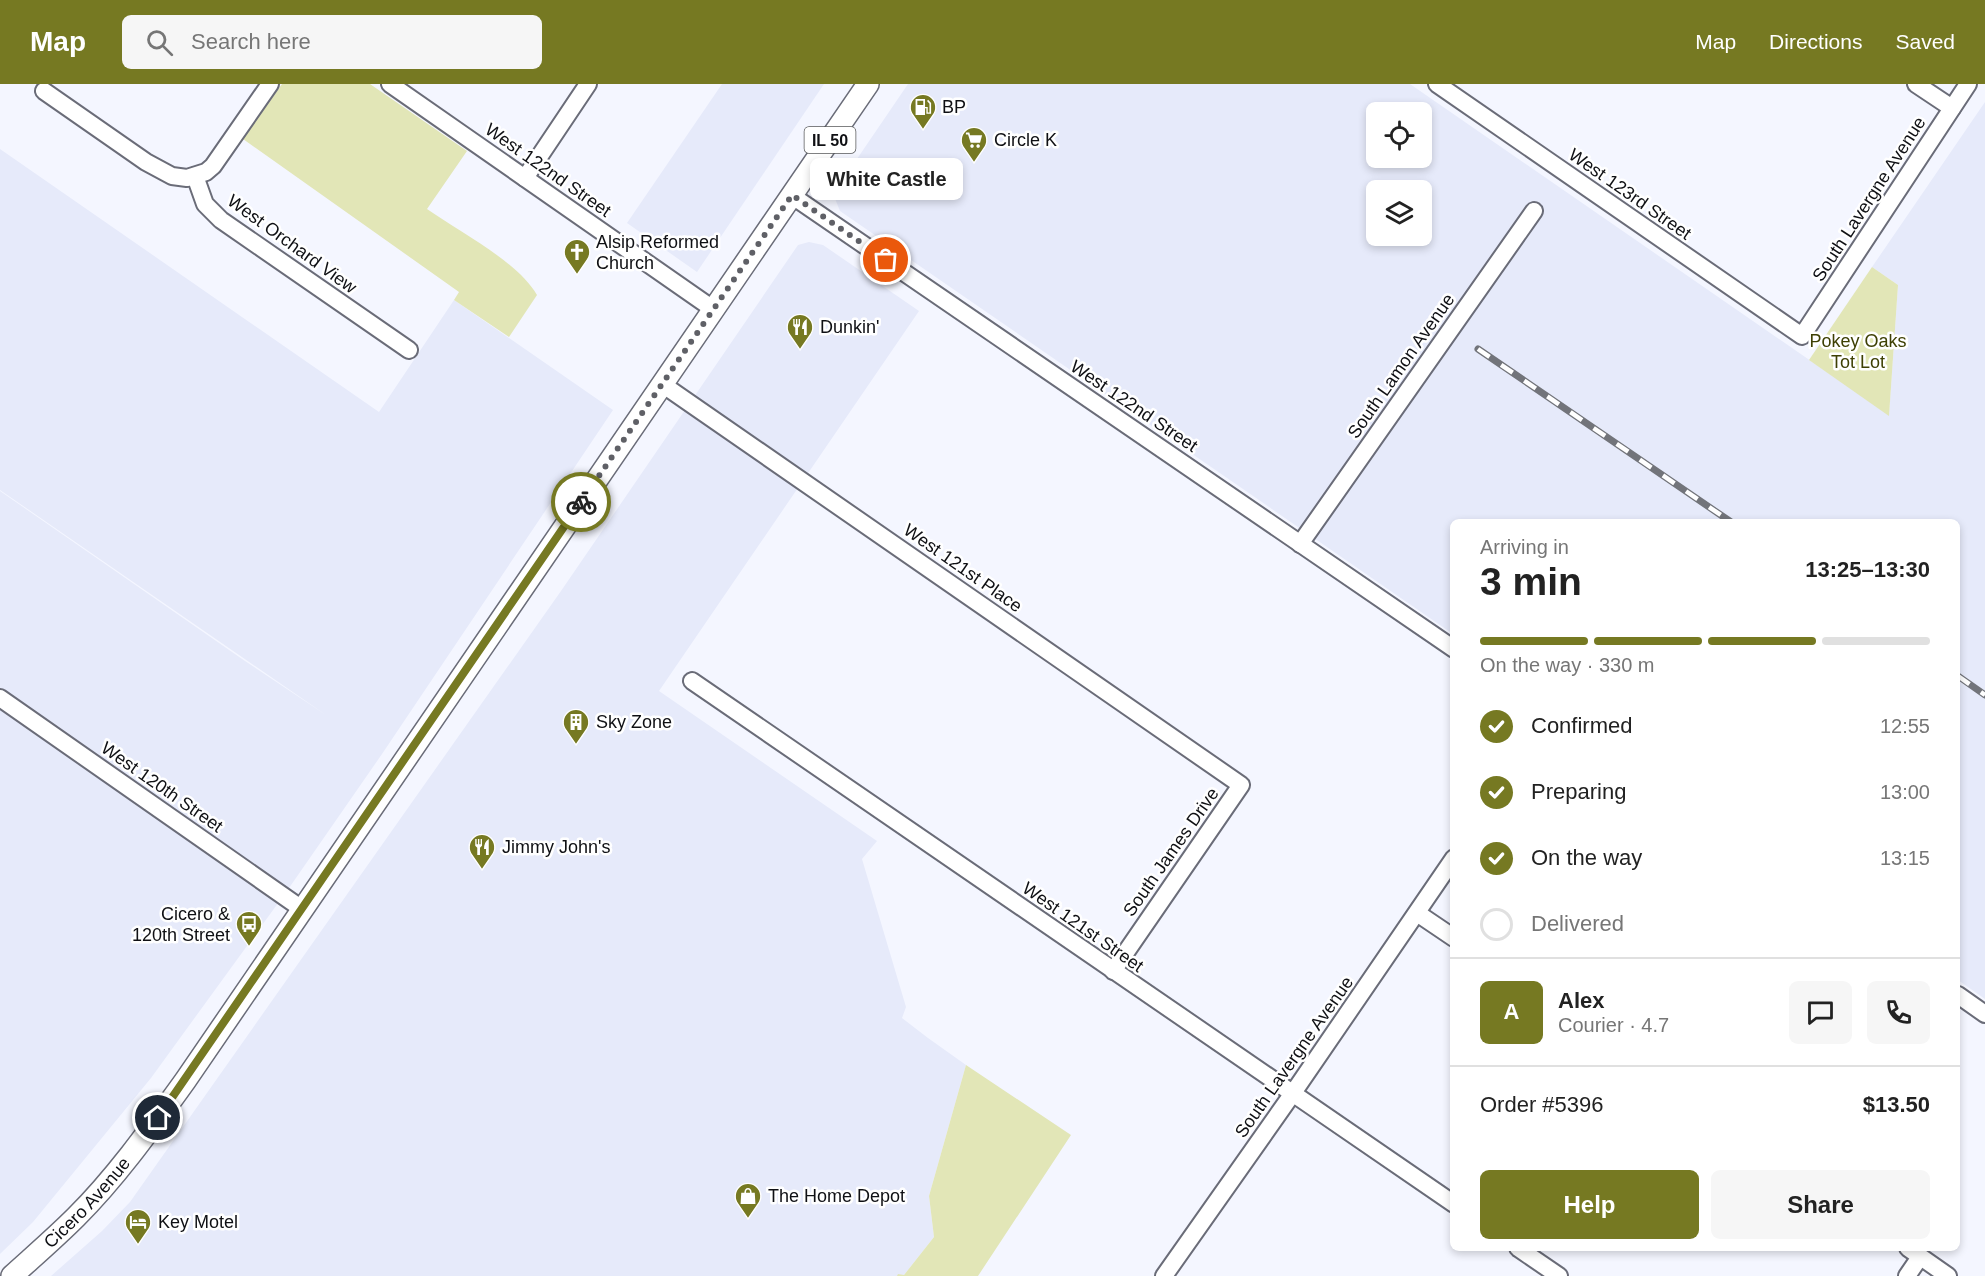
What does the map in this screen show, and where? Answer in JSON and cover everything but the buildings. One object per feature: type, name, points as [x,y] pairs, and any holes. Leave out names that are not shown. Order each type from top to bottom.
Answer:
[{"type":"main road","name":"Cicero Avenue","points":[[12,1276],[76,1217],[133,1152],[190,1073],[868,84]]},
{"type":"street","points":[[44,92],[146,162],[179,178],[195,176],[206,172],[213,166],[270,84]]},
{"type":"street","name":"West 122nd Street","points":[[390,84],[714,309]]},
{"type":"street","points":[[525,178],[588,84]]},
{"type":"street","name":"West 123rd Street","points":[[1437,84],[1802,336]]},
{"type":"street","points":[[1916,84],[1952,108]]},
{"type":"street","name":"South Lavergne Avenue","points":[[1802,336],[1968,84]]},
{"type":"street","name":"West Orchard View","points":[[195,176],[205,204],[221,220],[409,350]]},
{"type":"street","name":"West 122nd Street","points":[[792,195],[1450,646]]},
{"type":"street","name":"South Lamon Avenue","points":[[1300,544],[1534,211]]},
{"type":"street","name":"West 121st Place","points":[[662,384],[1241,784]]},
{"type":"street","name":"West 121st Street","points":[[692,681],[1450,1201]]},
{"type":"street","name":"West 120th Street","points":[[0,698],[302,909]]},
{"type":"street","name":"South James Drive","points":[[1113,971],[1241,784]]},
{"type":"street","name":"South Lavergne Avenue","points":[[1164,1276],[1293,1094],[1450,864]]},
{"type":"street","points":[[1416,913],[1450,935]]},
{"type":"street","points":[[1960,996],[1985,1014]]},
{"type":"street","points":[[1522,1251],[1559,1276]]},
{"type":"street","points":[[1907,1276],[1914,1252],[1948,1276]]},
{"type":"shaded area","points":[[722,84],[824,84],[697,272],[627,223]]},
{"type":"shaded area","points":[[908,84],[1410,84],[1889,415],[1898,285],[1872,267],[1985,102],[1985,999],[1960,981],[1960,519],[1450,519],[1450,632],[840,211],[834,196]]},
{"type":"shaded area","points":[[0,149],[379,412],[454,300],[613,410],[289,888],[151,1078],[33,1222],[0,1254],[0,491],[326,715],[0,490]]},
{"type":"shaded area","points":[[809,242],[823,245],[919,311],[659,691],[877,841],[862,859],[906,1007],[902,1018],[966,1065],[929,1196],[934,1237],[904,1275],[897,1276],[51,1276],[102,1231],[130,1202],[561,591],[798,245]]},
{"type":"green space","points":[[282,84],[370,84],[467,151],[427,209],[502,259],[528,283],[537,295],[509,337],[454,300],[459,292],[243,139]]},
{"type":"green space","name":"Pokey Oaks Tot Lot","points":[[1872,267],[1898,285],[1889,416],[1809,360]]},
{"type":"green space","points":[[966,1065],[1071,1135],[978,1276],[897,1276],[898,1274],[904,1275],[934,1237],[929,1196]]},
{"type":"railway","points":[[1478,349],[1727,519]]},
{"type":"railway","points":[[1960,677],[1985,695]]},
{"type":"way so far","points":[[581,502],[792,195],[886,260]]},
{"type":"place","name":"BP","points":[[923,130]]},
{"type":"place","name":"Circle K","points":[[974,163]]},
{"type":"place","name":"White Castle","points":[[886,260]]},
{"type":"place","name":"Alsip Reformed Church","points":[[577,275]]},
{"type":"place","name":"Dunkin'","points":[[800,350]]},
{"type":"place","name":"Sky Zone","points":[[576,745]]},
{"type":"place","name":"Jimmy John's","points":[[482,870]]},
{"type":"place","name":"Cicero & 120th Street","points":[[249,947]]},
{"type":"place","name":"The Home Depot","points":[[748,1219]]},
{"type":"place","name":"Key Motel","points":[[138,1245]]},
{"type":"route","points":[[158,1118],[581,502]]}]
